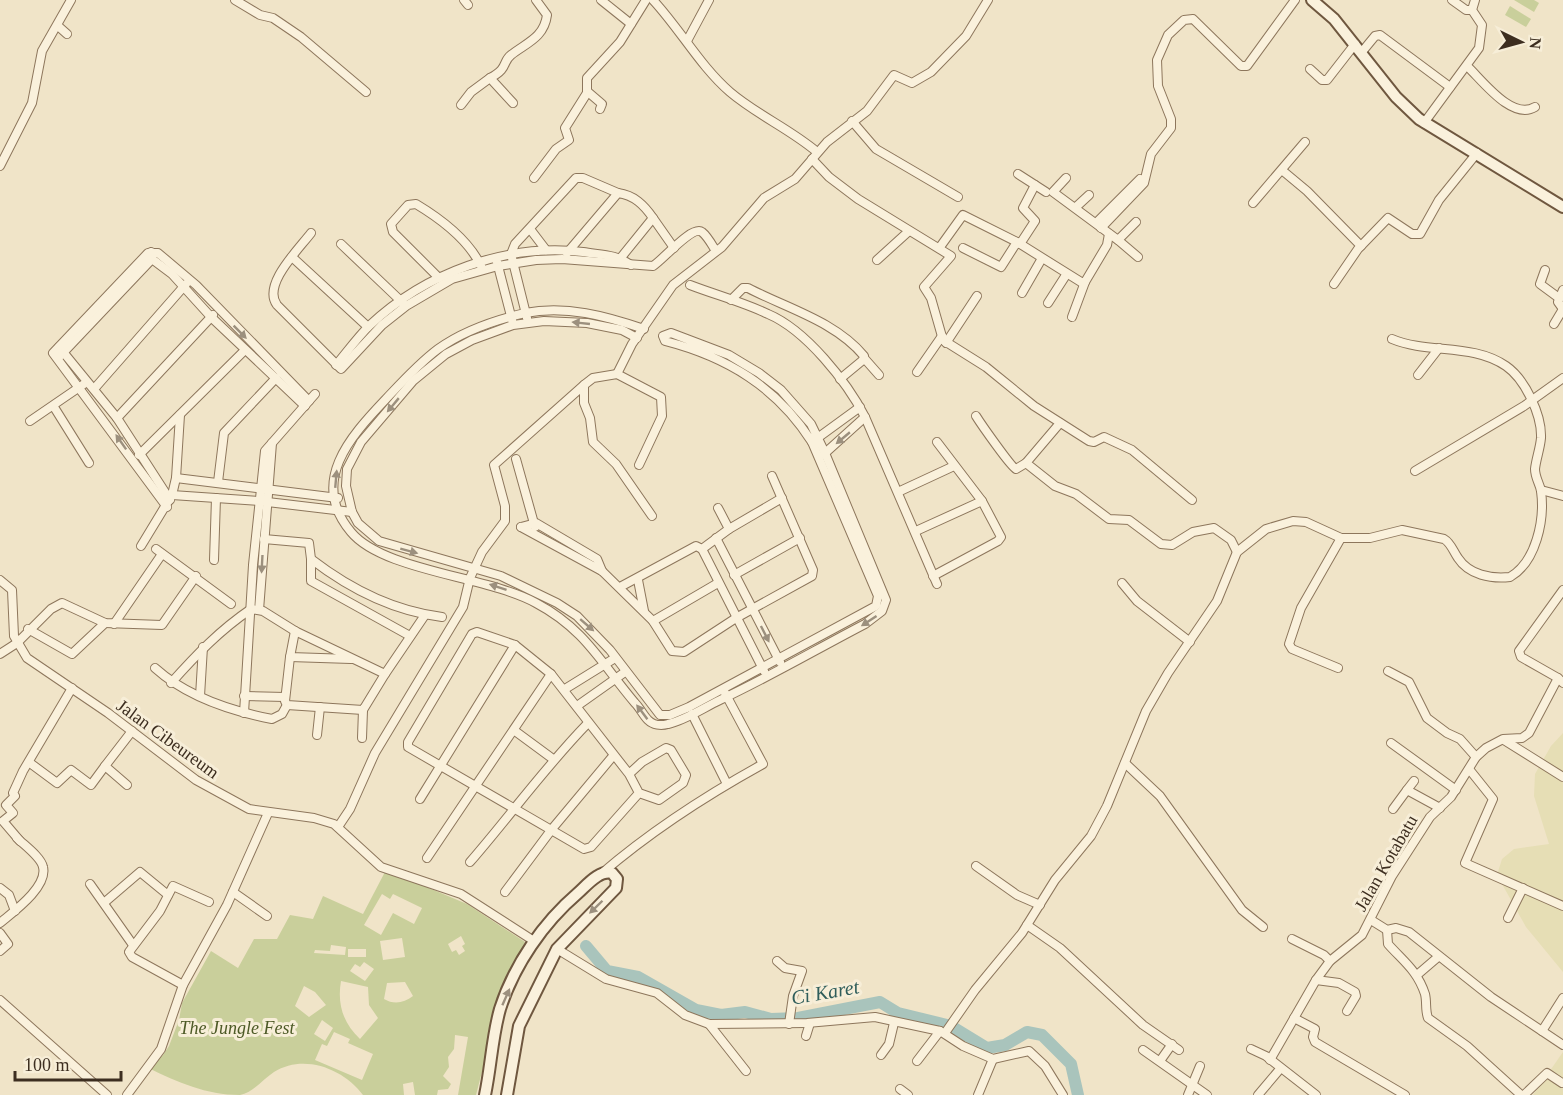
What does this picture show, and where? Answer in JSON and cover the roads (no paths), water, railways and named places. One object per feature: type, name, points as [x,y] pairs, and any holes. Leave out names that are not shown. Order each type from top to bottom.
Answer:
[{"type":"street","points":[[0,166],[32,103],[39,62],[71,0]]},
{"type":"street","points":[[235,0],[260,15],[273,18],[301,37],[366,92]]},
{"type":"street","points":[[461,105],[471,92],[501,72],[509,56],[531,44],[542,29],[547,14],[536,0]]},
{"type":"street","points":[[601,0],[631,24]]},
{"type":"street","points":[[534,178],[556,150],[569,140],[565,128],[588,92],[587,78],[620,42],[646,0]]},
{"type":"street","points":[[652,0],[731,93],[815,155],[846,190],[951,256],[924,287],[931,298],[944,339],[986,367],[1060,423],[1092,442],[1104,437],[1132,450],[1192,500]]},
{"type":"street","points":[[687,40],[709,0]]},
{"type":"street","points":[[815,440],[757,381],[717,358],[665,341],[663,336],[670,333],[729,355],[759,374],[786,396],[815,440],[886,595],[886,604],[882,611],[865,624],[727,697],[666,725],[655,724],[648,720],[589,642],[550,610],[526,597],[470,578],[414,565],[377,552],[357,539],[339,511],[335,498],[335,475],[341,454],[357,431],[401,382],[449,342],[473,330],[512,321],[587,323],[635,332],[644,329],[673,285],[722,247],[764,198],[795,179],[815,155],[852,121],[867,111],[894,75],[912,83],[931,72],[970,31],[988,0]]},
{"type":"street","points":[[1099,226],[1144,183],[1151,154],[1171,128],[1171,119],[1161,96],[1157,73],[1157,60],[1167,35],[1184,21],[1193,20],[1241,66],[1247,66],[1295,0]]},
{"type":"street","points":[[1452,0],[1466,10],[1472,10]]},
{"type":"street","points":[[1472,10],[1475,0]]},
{"type":"street","points":[[1318,2],[1396,97],[1424,123],[1478,153],[1563,207]]},
{"type":"street","points":[[1424,123],[1476,54],[1483,35],[1480,21],[1472,10]]},
{"type":"street","points":[[58,26],[67,34]]},
{"type":"street","points":[[1361,53],[1376,36],[1380,35],[1450,87]]},
{"type":"street","points":[[1310,69],[1322,80],[1327,80],[1354,44]]},
{"type":"street","points":[[1467,66],[1511,106],[1525,110],[1535,107]]},
{"type":"street","points":[[490,78],[513,103]]},
{"type":"street","points":[[588,92],[602,104],[600,109]]},
{"type":"street","points":[[852,121],[876,149],[958,197]]},
{"type":"street","points":[[1253,202],[1283,171],[1305,142]]},
{"type":"street","points":[[1334,284],[1361,246],[1389,217],[1412,234],[1420,235],[1441,196],[1478,153]]},
{"type":"street","points":[[1283,171],[1302,186],[1361,246]]},
{"type":"street","points":[[1018,174],[1046,192]]},
{"type":"street","points":[[528,322],[511,254],[515,244],[576,178],[584,178],[637,200],[674,248]]},
{"type":"street","points":[[1066,178],[1053,192],[1076,207],[1138,257]]},
{"type":"street","points":[[1099,226],[1140,179]]},
{"type":"street","points":[[963,248],[1001,267],[1035,221],[1023,208],[1035,185]]},
{"type":"street","points":[[562,259],[618,193]]},
{"type":"street","points":[[1076,207],[1089,195]]},
{"type":"street","points":[[439,278],[393,232],[391,224],[408,205],[416,204],[432,214],[472,250],[481,266]]},
{"type":"street","points":[[940,247],[961,214],[1018,243],[1066,275],[1085,282]]},
{"type":"street","points":[[618,266],[620,257],[653,218]]},
{"type":"street","points":[[1118,240],[1136,222]]},
{"type":"street","points":[[530,229],[546,250]]},
{"type":"street","points":[[497,262],[562,259],[618,266],[653,266],[697,231],[703,233],[714,248]]},
{"type":"street","points":[[877,260],[909,231]]},
{"type":"street","points":[[311,233],[274,284],[272,297],[277,305],[341,369],[345,368],[403,303],[481,266]]},
{"type":"street","points":[[1072,317],[1085,282],[1107,245],[1109,234]]},
{"type":"street","points":[[341,244],[403,303]]},
{"type":"street","points":[[336,365],[368,327],[439,278],[497,262],[511,254],[546,250],[620,257],[631,265]]},
{"type":"street","points":[[169,501],[117,418],[94,389],[57,359],[54,352],[61,350],[143,257],[152,256],[218,309],[310,400]]},
{"type":"street","points":[[292,257],[368,327]]},
{"type":"street","points":[[1022,293],[1041,260]]},
{"type":"street","points":[[497,262],[512,321]]},
{"type":"street","points":[[1545,270],[1540,284],[1558,298]]},
{"type":"street","points":[[1048,303],[1066,275]]},
{"type":"street","points":[[187,283],[211,317],[245,350],[276,378],[310,400]]},
{"type":"street","points":[[94,389],[187,283]]},
{"type":"street","points":[[690,285],[770,314],[810,345],[840,379],[865,417],[938,584]]},
{"type":"street","points":[[731,300],[738,292],[748,288],[831,330],[854,346],[879,375]]},
{"type":"street","points":[[1554,324],[1563,309],[1559,305],[1558,298],[1563,290]]},
{"type":"street","points":[[917,372],[977,296]]},
{"type":"street","points":[[117,418],[218,309]]},
{"type":"street","points":[[635,332],[586,312],[526,313],[446,354],[413,381],[361,442],[352,456],[347,469],[348,499],[352,512],[370,536],[389,546],[474,569],[527,587],[557,603],[594,632],[655,712],[663,716],[688,707],[778,659],[873,608],[878,601],[822,455]]},
{"type":"street","points":[[617,374],[635,332]]},
{"type":"street","points":[[918,1061],[946,1029],[1027,925],[1055,880],[1091,836],[1103,816],[1155,693],[1217,601],[1238,552],[1266,530],[1284,522],[1306,522],[1341,538],[1370,538],[1402,530],[1444,539],[1458,560],[1470,570],[1492,577],[1510,577],[1519,572],[1532,551],[1539,522],[1541,490],[1535,470],[1541,431],[1531,402],[1517,376],[1507,367],[1486,356],[1407,345],[1392,339]]},
{"type":"street","points":[[1418,375],[1439,348]]},
{"type":"street","points":[[61,350],[169,501]]},
{"type":"street","points":[[139,455],[245,350]]},
{"type":"street","points":[[840,379],[864,358]]},
{"type":"street","points":[[338,827],[350,809],[375,753],[463,607],[474,569],[505,519],[505,506],[494,465],[593,378],[617,374],[659,394],[664,406],[659,426],[639,465]]},
{"type":"street","points":[[218,482],[224,433],[276,378]]},
{"type":"street","points":[[1415,471],[1531,402],[1563,378]]},
{"type":"street","points":[[30,421],[85,384]]},
{"type":"street","points":[[584,385],[584,403],[590,418],[593,442],[616,464],[652,516]]},
{"type":"street","points":[[171,683],[203,647],[255,609],[265,451],[310,400]]},
{"type":"street","points":[[54,407],[89,462]]},
{"type":"street","points":[[815,440],[860,407]]},
{"type":"street","points":[[141,546],[169,501],[176,478],[180,415]]},
{"type":"street","points":[[976,416],[1001,448],[1011,466],[1016,469],[1026,463],[1060,423]]},
{"type":"street","points":[[822,455],[865,417]]},
{"type":"street","points":[[933,576],[1000,540],[1000,534],[982,501],[937,442]]},
{"type":"street","points":[[516,459],[536,523],[534,535]]},
{"type":"street","points":[[1026,463],[1055,486],[1076,494],[1110,519],[1129,520],[1161,544],[1172,545],[1192,532],[1214,528],[1231,540],[1238,552]]},
{"type":"street","points":[[898,492],[954,466]]},
{"type":"street","points":[[536,523],[519,527],[597,559],[602,571],[653,621],[668,647],[678,653],[684,652],[752,608],[812,576],[813,570],[772,476]]},
{"type":"street","points":[[176,478],[348,499]]},
{"type":"street","points":[[1541,490],[1563,496]]},
{"type":"street","points":[[169,501],[216,498],[263,501],[352,512]]},
{"type":"street","points":[[214,560],[216,498]]},
{"type":"street","points":[[702,549],[729,529],[782,498]]},
{"type":"street","points":[[244,713],[244,696],[264,539],[263,501]]},
{"type":"street","points":[[916,531],[982,501]]},
{"type":"street","points":[[718,508],[729,529]]},
{"type":"street","points":[[536,523],[564,544]]},
{"type":"street","points":[[716,538],[783,667]]},
{"type":"street","points":[[734,575],[800,538]]},
{"type":"street","points":[[1338,668],[1292,649],[1289,644],[1301,608],[1341,538]]},
{"type":"street","points":[[264,539],[309,543],[311,580],[410,636]]},
{"type":"street","points":[[620,587],[638,580],[696,546],[702,549],[767,675]]},
{"type":"street","points":[[114,624],[159,552],[196,576],[231,604]]},
{"type":"street","points":[[311,560],[370,598],[425,615],[442,617]]},
{"type":"street","points":[[0,654],[17,643],[28,629],[51,609],[63,603],[105,623],[164,625],[196,576]]},
{"type":"street","points":[[0,580],[12,590],[13,626],[17,643]]},
{"type":"street","points":[[638,580],[644,612]]},
{"type":"street","points":[[653,621],[718,583]]},
{"type":"street","points":[[1122,583],[1137,602],[1190,642]]},
{"type":"street","points":[[1561,680],[1521,657],[1519,651],[1563,590]]},
{"type":"street","points":[[363,609],[370,598]]},
{"type":"street","points":[[255,609],[385,674]]},
{"type":"street","points":[[362,738],[363,710],[425,615]]},
{"type":"street","points":[[28,629],[72,654],[105,623]]},
{"type":"street","points":[[155,668],[171,683],[200,696],[244,713],[272,719],[282,714],[286,701],[295,631]]},
{"type":"street","points":[[629,774],[642,762],[666,748],[671,750],[685,772],[683,783],[659,800],[639,793],[629,774],[588,723],[566,689],[551,674],[515,645],[477,632],[472,634],[408,742],[408,747],[588,849],[639,793]]},
{"type":"street","name":"Jalan Cibeureum","points":[[17,643],[30,661],[132,731],[196,780],[238,804],[268,813],[314,818],[338,827],[381,867],[461,894],[534,941]]},
{"type":"street","points":[[420,799],[515,645]]},
{"type":"street","points":[[200,696],[203,647]]},
{"type":"street","points":[[290,657],[356,659]]},
{"type":"street","points":[[566,689],[615,658]]},
{"type":"street","points":[[1388,671],[1409,682],[1427,718],[1463,742],[1476,757]]},
{"type":"street","points":[[577,706],[625,672]]},
{"type":"street","points":[[427,858],[551,674]]},
{"type":"street","name":"Jalan Kotabatu","points":[[1270,1060],[1316,980],[1330,961],[1352,945],[1371,920],[1392,876],[1430,817],[1456,790],[1476,757],[1486,748],[1503,739],[1522,738],[1529,733],[1561,680]]},
{"type":"street","points":[[20,841],[3,820],[13,813],[6,805],[15,796],[13,793],[16,785],[72,688]]},
{"type":"street","points":[[485,1095],[497,1024],[505,998],[534,941],[555,914],[618,859],[684,811],[763,764],[723,688]]},
{"type":"street","points":[[244,696],[320,707],[363,710]]},
{"type":"street","points":[[317,735],[320,707]]},
{"type":"street","points":[[692,714],[727,784]]},
{"type":"street","points":[[470,862],[517,808],[553,759],[588,723]]},
{"type":"street","points":[[515,730],[553,759]]},
{"type":"street","points":[[30,763],[57,783],[72,770],[91,785],[132,731]]},
{"type":"street","points":[[1503,739],[1563,777]]},
{"type":"street","points":[[1391,743],[1456,790]]},
{"type":"street","points":[[505,892],[552,829],[613,756]]},
{"type":"street","points":[[1125,763],[1160,796],[1242,910],[1263,927]]},
{"type":"street","points":[[105,766],[128,785]]},
{"type":"street","points":[[1469,769],[1492,797],[1493,802],[1465,863],[1563,906]]},
{"type":"street","points":[[1393,809],[1414,781]]},
{"type":"street","points":[[1407,790],[1440,808]]},
{"type":"street","points":[[127,1095],[161,1050],[183,985],[204,950],[233,892],[268,813]]},
{"type":"street","points":[[0,923],[29,898],[41,881],[43,871],[40,863],[1,822]]},
{"type":"street","points":[[507,1095],[519,1026],[557,949],[615,889],[618,859]]},
{"type":"street","points":[[976,866],[1017,895],[1040,905]]},
{"type":"street","points":[[105,902],[140,872],[168,895]]},
{"type":"street","points":[[601,874],[608,872],[615,875]]},
{"type":"street","points":[[90,884],[105,902],[133,945]]},
{"type":"street","points":[[183,985],[131,955],[129,951],[153,921],[173,886],[209,902]]},
{"type":"street","points":[[0,888],[9,895],[15,911]]},
{"type":"street","points":[[1508,918],[1523,888]]},
{"type":"street","points":[[233,892],[267,916]]},
{"type":"street","points":[[1371,920],[1387,930],[1396,928],[1405,930],[1438,957],[1563,1045]]},
{"type":"street","points":[[1027,925],[1067,955],[1143,1025],[1179,1050]]},
{"type":"street","points":[[1387,930],[1386,938],[1390,946],[1404,958],[1417,975],[1426,997],[1428,1018],[1467,1046],[1523,1095],[1546,1073],[1563,1083]]},
{"type":"street","points":[[0,933],[8,944],[0,951]]},
{"type":"street","points":[[1292,939],[1330,961]]},
{"type":"street","points":[[557,949],[606,979],[657,993],[685,1015],[709,1024],[790,1020],[810,1023],[871,1017],[894,1023],[946,1029],[963,1046],[993,1059],[1024,1051],[1030,1052],[1045,1066],[1063,1095]]},
{"type":"street","points":[[1417,975],[1438,957]]},
{"type":"street","points":[[777,961],[783,968],[802,972],[794,991],[790,1020]]},
{"type":"street","points":[[1316,980],[1339,983],[1355,992],[1356,996],[1347,1011]]},
{"type":"street","points":[[1542,1031],[1563,998]]},
{"type":"street","points":[[0,1000],[107,1095]]},
{"type":"street","points":[[1294,1018],[1315,1029],[1312,1037],[1315,1042],[1405,1095]]},
{"type":"street","points":[[806,1036],[810,1023]]},
{"type":"street","points":[[881,1055],[890,1044],[894,1023]]},
{"type":"street","points":[[497,1024],[507,1030],[519,1026]]},
{"type":"street","points":[[709,1024],[746,1071]]},
{"type":"street","points":[[1160,1061],[1172,1044]]},
{"type":"street","points":[[1251,1049],[1270,1060],[1316,1095]]},
{"type":"street","points":[[1143,1050],[1207,1095]]},
{"type":"street","points":[[492,1063],[502,1057],[512,1066]]},
{"type":"street","points":[[978,1095],[993,1059]]},
{"type":"street","points":[[1188,1095],[1200,1066]]},
{"type":"street","points":[[1258,1095],[1280,1069]]},
{"type":"street","points":[[900,1089],[908,1095]]},
{"type":"waterway","name":"Ci Karet","points":[[586,946],[607,971],[638,977],[696,1010],[721,1015],[745,1012],[771,1019],[798,1018],[880,1002],[898,1013],[951,1026],[987,1048],[1005,1045],[1027,1032],[1042,1035],[1071,1064],[1078,1095]]},
{"type":"park label","name":"The Jungle Fest","points":[[237,1028]]}]
